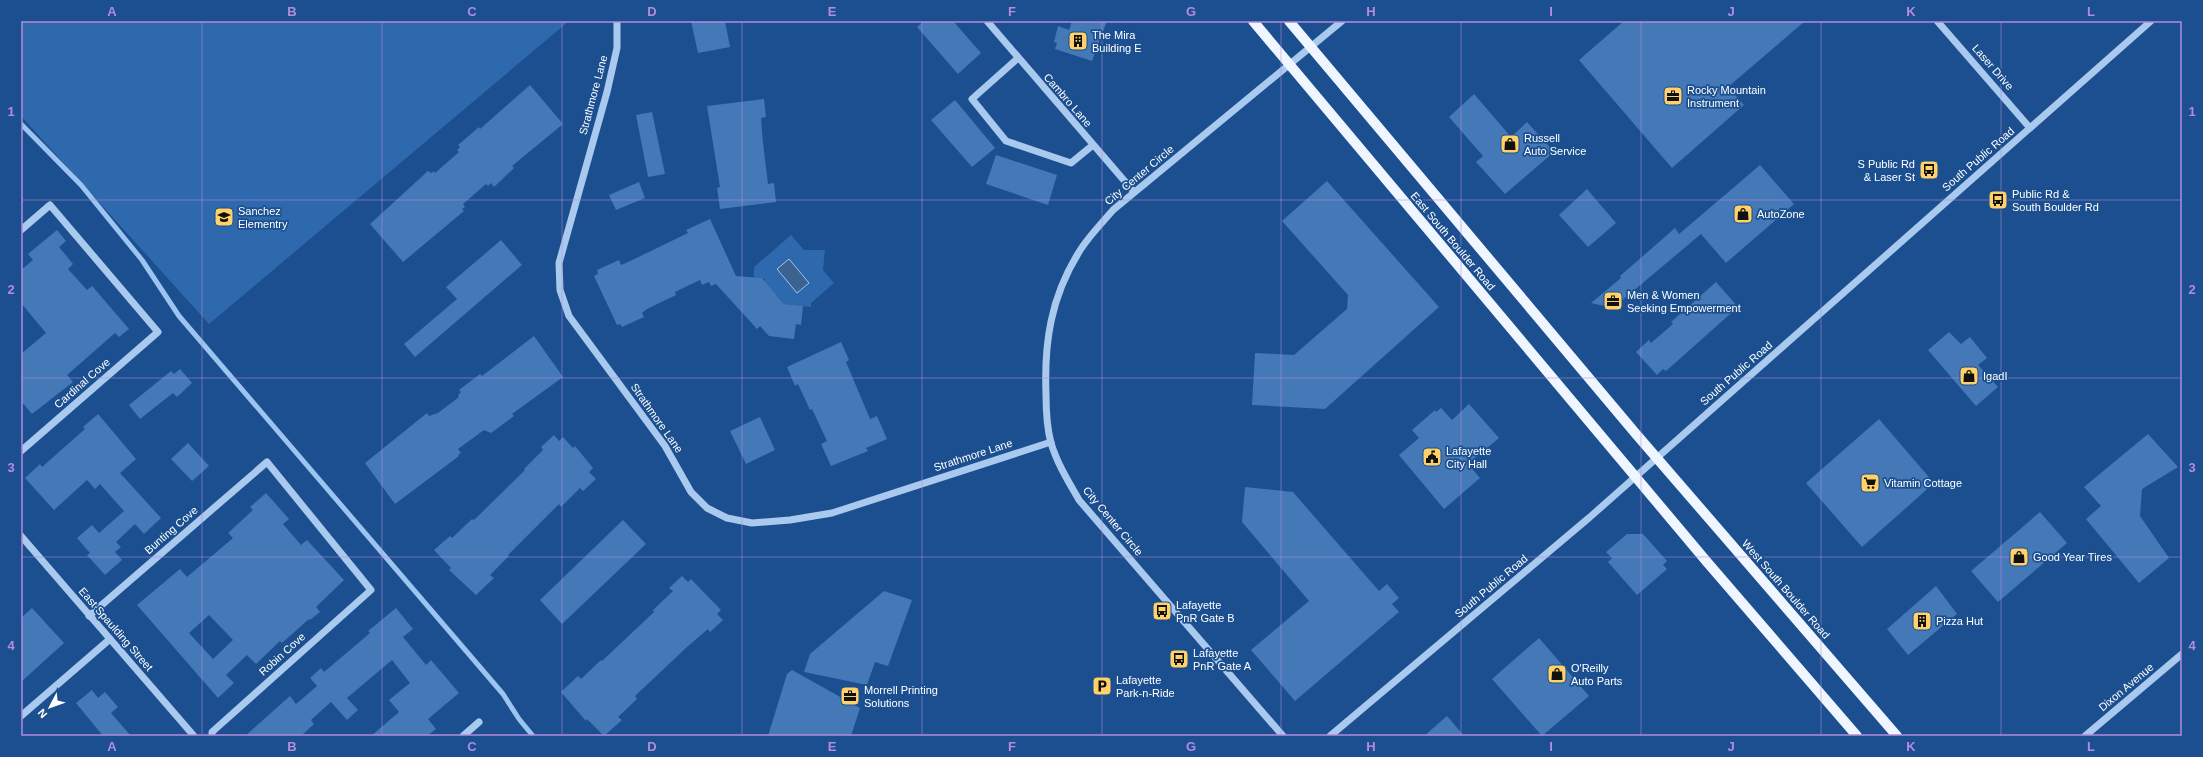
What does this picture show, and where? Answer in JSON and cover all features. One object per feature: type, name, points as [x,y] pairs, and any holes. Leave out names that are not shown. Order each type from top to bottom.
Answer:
[{"type":"main road","name":"East South Boulder Road","points":[[1253,21],[1636,475]]},
{"type":"main road","name":"East South Boulder Road","points":[[1289,21],[1656,458]]},
{"type":"main road","name":"West South Boulder Road","points":[[1656,458],[1897,736]]},
{"type":"main road","points":[[1636,475],[1857,736]]},
{"type":"street","name":"Strathmore Lane","points":[[618,21],[617,48],[607,92],[559,263],[560,290],[569,316],[580,333],[608,368],[665,446],[691,492],[707,508],[727,518],[752,523],[832,513],[1051,442]]},
{"type":"street","name":"Cambro Lane","points":[[987,21],[1134,192]]},
{"type":"street","name":"City Center Circle","points":[[1283,736],[1079,500],[1062,472],[1051,442],[1046,405],[1044,360],[1049,326],[1058,294],[1084,244],[1114,210],[1134,192],[1342,21]]},
{"type":"street","name":"South Public Road","points":[[1330,736],[1590,517],[2150,21]]},
{"type":"street","name":"Laser Drive","points":[[1938,22],[2030,128]]},
{"type":"street","points":[[1018,58],[972,99],[1006,141],[1072,163],[1093,145]]},
{"type":"street","name":"Cardinal Cove","points":[[21,230],[50,205],[158,332],[21,451]]},
{"type":"street","name":"Bunting Cove","points":[[89,616],[267,462],[371,590]]},
{"type":"street","name":"East Spaulding Street","points":[[21,536],[194,736]]},
{"type":"street","name":"Robin Cove","points":[[212,736],[212,732],[371,590]]},
{"type":"street","points":[[21,716],[110,639]]},
{"type":"street","name":"Dixon Avenue","points":[[2084,736],[2182,654]]},
{"type":"street","points":[[463,736],[479,722]]},
{"type":"shaded area","name":"Sanchez Elementry","points":[[21,21],[569,21],[209,324],[21,116]]},
{"type":"shaded area","points":[[791,235],[804,250],[825,250],[823,270],[834,283],[811,303],[811,307],[784,304],[776,294],[767,301],[764,297],[765,279],[754,278],[754,267]]},
{"type":"shaded area","points":[[789,259],[809,283],[797,293],[777,269]]},
{"type":"building","points":[[691,21],[725,21],[730,47],[698,53]]},
{"type":"building","points":[[924,21],[953,21],[981,53],[958,74],[917,27]]},
{"type":"building","name":"The Mira Building E","points":[[1072,21],[1107,21],[1092,61],[1055,49],[1057,43],[1054,42],[1058,26],[1069,30]]},
{"type":"building","name":"Rocky Mountain Instrument","points":[[1624,21],[1805,21],[1728,87],[1744,105],[1672,168],[1579,60]]},
{"type":"building","points":[[530,85],[563,124],[512,166],[514,168],[494,187],[491,183],[488,186],[486,184],[463,204],[465,207],[462,209],[464,211],[403,262],[370,224],[428,171],[431,173],[434,171],[435,173],[459,152],[457,150],[460,147],[458,145],[479,127],[480,129]]},
{"type":"building","name":"Russell Auto Service","points":[[1474,94],[1511,137],[1527,122],[1554,152],[1505,194],[1476,162],[1483,156],[1449,117]]},
{"type":"building","points":[[764,99],[766,117],[761,118],[763,143],[768,184],[774,183],[776,202],[720,209],[717,188],[720,187],[707,106]]},
{"type":"building","points":[[955,100],[995,148],[972,167],[931,120]]},
{"type":"building","points":[[652,112],[665,174],[648,177],[636,115]]},
{"type":"building","points":[[996,155],[1057,175],[1048,205],[986,184]]},
{"type":"building","name":"AutoZone","points":[[1760,165],[1794,204],[1726,263],[1701,234],[1613,308],[1591,303],[1621,278],[1620,276],[1675,228],[1679,234]]},
{"type":"building","points":[[1327,181],[1439,307],[1325,409],[1252,405],[1255,353],[1294,355],[1347,309],[1348,295],[1282,221]]},
{"type":"building","points":[[639,182],[645,198],[616,210],[609,195]]},
{"type":"building","points":[[1587,189],[1616,223],[1588,247],[1559,215]]},
{"type":"building","points":[[710,219],[736,276],[762,278],[784,304],[803,306],[801,325],[796,324],[794,339],[769,336],[760,326],[757,329],[716,284],[711,286],[709,282],[702,285],[700,280],[675,292],[676,295],[647,309],[642,313],[644,317],[622,327],[620,324],[617,325],[594,276],[598,274],[597,270],[619,260],[621,265],[626,263],[688,233],[686,230]]},
{"type":"building","points":[[57,230],[66,241],[59,247],[73,264],[68,269],[87,290],[92,286],[129,329],[119,337],[115,333],[67,375],[73,382],[32,414],[21,401],[21,354],[46,333],[21,303],[21,270],[33,260],[28,254]]},
{"type":"building","points":[[501,240],[522,265],[415,357],[404,344],[457,299],[446,287]]},
{"type":"building","points":[[1716,282],[1738,307],[1666,371],[1663,369],[1657,375],[1636,352],[1649,340],[1651,343],[1673,324],[1671,322]]},
{"type":"building","name":"IgadI","points":[[1949,332],[1961,344],[1970,337],[1987,358],[1978,365],[1998,387],[1976,406],[1928,350]]},
{"type":"building","points":[[534,336],[563,377],[512,414],[514,416],[491,433],[484,430],[458,449],[461,453],[458,455],[459,456],[395,504],[365,463],[427,413],[429,416],[438,413],[459,397],[458,395],[461,392],[459,390],[480,374],[482,376]]},
{"type":"building","points":[[841,342],[849,360],[846,362],[870,419],[877,416],[887,439],[866,448],[868,451],[831,466],[821,444],[827,441],[812,409],[810,410],[798,384],[795,386],[787,367]]},
{"type":"building","points":[[180,369],[192,383],[177,397],[173,393],[140,419],[129,405],[171,371],[174,374]]},
{"type":"building","name":"Lafayette City Hall","points":[[1469,404],[1499,438],[1468,464],[1480,478],[1444,509],[1399,455],[1419,438],[1412,430],[1435,410],[1436,412],[1441,408],[1452,420]]},
{"type":"building","points":[[98,414],[136,459],[120,473],[161,518],[144,534],[135,524],[116,542],[121,547],[115,552],[122,560],[105,575],[87,555],[90,553],[77,538],[92,525],[99,533],[124,511],[100,484],[95,489],[87,480],[54,510],[25,478],[40,464],[42,467],[85,429],[83,427]]},
{"type":"building","points":[[760,417],[775,450],[746,464],[730,431]]},
{"type":"building","name":"Vitamin Cottage","points":[[1879,419],[1934,483],[1862,547],[1806,483]]},
{"type":"building","points":[[2148,434],[2178,467],[2142,489],[2140,516],[2169,558],[2139,583],[2086,519],[2101,506],[2084,487]]},
{"type":"building","points":[[554,435],[559,441],[563,437],[573,448],[575,446],[593,468],[589,472],[596,479],[583,491],[580,488],[561,507],[559,504],[508,555],[509,556],[490,575],[494,578],[476,595],[449,570],[451,568],[434,550],[450,536],[452,538],[472,519],[474,520],[525,470],[524,469],[543,450],[541,447]]},
{"type":"building","points":[[188,443],[209,466],[192,481],[171,459]]},
{"type":"building","points":[[1245,487],[1293,492],[1379,591],[1387,584],[1399,598],[1392,604],[1399,612],[1295,701],[1251,650],[1309,601],[1242,522]]},
{"type":"building","points":[[266,493],[289,519],[283,524],[301,545],[307,540],[344,580],[316,607],[320,612],[310,620],[309,619],[282,643],[280,641],[256,664],[247,655],[226,675],[234,683],[218,698],[137,605],[180,569],[187,577],[233,538],[228,533],[253,510],[250,507]],"holes":[[[209,615],[233,640],[213,659],[189,633]]]},
{"type":"building","name":"Good Year Tires","points":[[2040,512],[2067,543],[1998,602],[1971,571]]},
{"type":"building","points":[[623,520],[646,544],[562,624],[540,600]]},
{"type":"building","points":[[1627,534],[1643,534],[1667,561],[1663,565],[1667,569],[1637,595],[1608,562],[1612,558],[1606,552]]},
{"type":"building","points":[[682,576],[688,582],[691,579],[721,610],[717,614],[723,620],[710,632],[708,629],[687,647],[635,696],[637,699],[618,717],[622,720],[604,736],[587,719],[586,721],[561,692],[578,676],[581,679],[601,660],[602,661],[654,612],[653,610],[673,591],[669,588]]},
{"type":"building","name":"Pizza Hut","points":[[1936,586],[1957,614],[1908,655],[1887,629]]},
{"type":"building","points":[[884,591],[912,600],[888,666],[875,662],[867,685],[804,672],[810,654]]},
{"type":"building","points":[[32,608],[64,643],[21,682],[21,618]]},
{"type":"building","points":[[396,608],[413,629],[403,637],[426,665],[431,660],[459,693],[428,719],[436,729],[427,736],[371,736],[399,712],[389,700],[410,683],[392,660],[347,698],[358,710],[347,720],[331,702],[311,720],[314,724],[301,736],[245,736],[290,696],[296,704],[317,686],[310,678],[321,668],[324,672],[370,633],[368,631]]},
{"type":"building","points":[[1539,638],[1589,696],[1542,736],[1492,679]]},
{"type":"building","points":[[792,670],[860,708],[851,736],[768,736],[787,674]]},
{"type":"building","points":[[92,690],[98,698],[105,692],[118,707],[111,713],[131,736],[103,736],[76,703]]},
{"type":"building","points":[[1447,716],[1464,736],[1424,736]]},
{"type":"waterway","points":[[21,124],[81,185],[142,260],[179,316],[503,694],[519,719],[533,736]]},
{"type":"place","name":"The Mira Building E","points":[[1078,41]]},
{"type":"place","name":"Rocky Mountain Instrument","points":[[1673,96]]},
{"type":"place","name":"Russell Auto Service","points":[[1510,144]]},
{"type":"place","name":"S Public Rd & Laser St","points":[[1929,170]]},
{"type":"place","name":"Public Rd & South Boulder Rd","points":[[1998,200]]},
{"type":"place","name":"AutoZone","points":[[1743,214]]},
{"type":"place","name":"Sanchez Elementry","points":[[224,217]]},
{"type":"place","name":"Men & Women Seeking Empowerment","points":[[1613,301]]},
{"type":"place","name":"IgadI","points":[[1969,376]]},
{"type":"place","name":"Lafayette City Hall","points":[[1432,457]]},
{"type":"place","name":"Vitamin Cottage","points":[[1870,483]]},
{"type":"place","name":"Good Year Tires","points":[[2019,557]]},
{"type":"place","name":"Lafayette PnR Gate B","points":[[1162,611]]},
{"type":"place","name":"Pizza Hut","points":[[1922,621]]},
{"type":"place","name":"Lafayette PnR Gate A","points":[[1179,659]]},
{"type":"place","name":"O'Reilly Auto Parts","points":[[1557,674]]},
{"type":"place","name":"Lafayette Park-n-Ride","points":[[1102,686]]},
{"type":"place","name":"Morrell Printing Solutions","points":[[850,696]]}]
